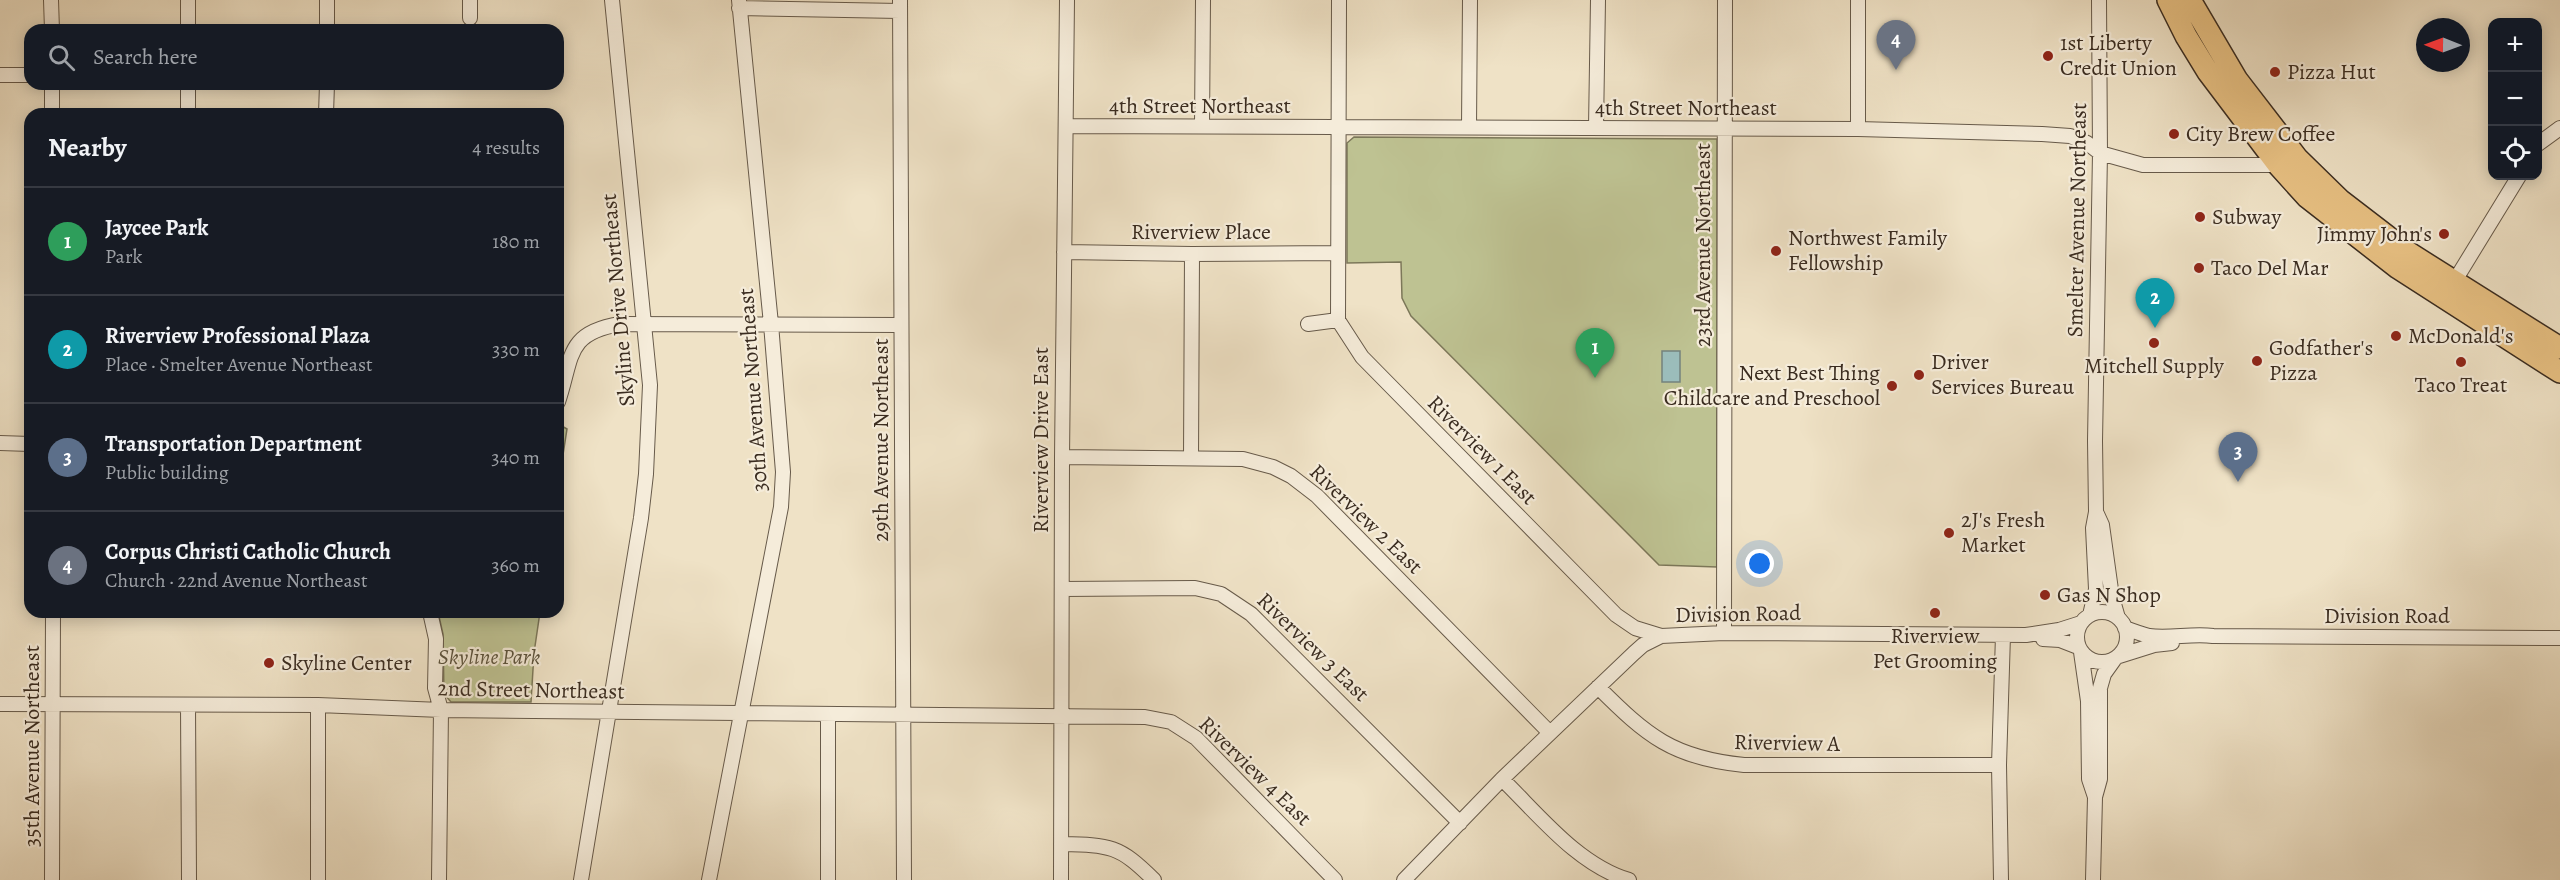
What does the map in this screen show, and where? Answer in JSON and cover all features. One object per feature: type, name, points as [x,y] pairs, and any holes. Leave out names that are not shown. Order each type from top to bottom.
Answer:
[{"type":"highway","points":[[2168,0],[2208,72],[2288,162],[2409,253],[2450,290],[2560,372]]},
{"type":"highway","points":[[2190,0],[2288,162]]},
{"type":"highway","points":[[2450,290],[2560,348]]},
{"type":"street","points":[[51,0],[52,24]]},
{"type":"street","points":[[188,0],[188,24]]},
{"type":"street","points":[[327,0],[327,24]]},
{"type":"street","points":[[470,0],[470,18]]},
{"type":"street","name":"Skyline Drive Northeast","points":[[581,880],[641,518],[646,474],[650,384],[612,0]]},
{"type":"street","name":"Riverview Drive East","points":[[1061,880],[1062,458],[1067,0]]},
{"type":"street","points":[[1202,126],[1203,0]]},
{"type":"street","points":[[1308,324],[1338,320],[1339,0]]},
{"type":"street","points":[[1469,127],[1470,0]]},
{"type":"street","points":[[1596,128],[1598,0]]},
{"type":"street","name":"23rd Avenue Northeast","points":[[1724,633],[1725,0]]},
{"type":"street","points":[[1858,0],[1858,129]]},
{"type":"street","name":"Smelter Avenue Northeast","points":[[2086,619],[2097,589],[2093,528],[2096,512],[2100,0]]},
{"type":"street","points":[[739,4],[900,6]]},
{"type":"street","name":"30th Avenue Northeast","points":[[709,880],[781,507],[783,472],[771,324],[739,4]]},
{"type":"street","name":"29th Avenue Northeast","points":[[900,6],[904,880]]},
{"type":"street","points":[[0,75],[24,75]]},
{"type":"street","points":[[52,90],[52,108]]},
{"type":"street","points":[[188,90],[188,108]]},
{"type":"street","points":[[326,108],[327,90]]},
{"type":"street","name":"4th Street Northeast","points":[[1066,126],[1858,129],[2070,136],[2087,143],[2100,153],[2143,165],[2288,162]]},
{"type":"street","points":[[2542,141],[2560,128]]},
{"type":"street","points":[[2450,290],[2516,180]]},
{"type":"street","name":"Riverview Place","points":[[1064,252],[1337,253]]},
{"type":"street","points":[[1191,458],[1192,254]]},
{"type":"street","name":"Riverview 1 East","points":[[1338,320],[1362,357],[1616,615],[1635,628],[1661,636]]},
{"type":"street","points":[[564,380],[570,358],[580,339],[598,328],[620,324],[901,325]]},
{"type":"street","points":[[0,443],[24,444]]},
{"type":"street","name":"Riverview 2 East","points":[[1062,458],[1243,459],[1274,467],[1291,476],[1317,496],[1550,733]]},
{"type":"street","name":"Smelter Avenue Northeast","points":[[2096,512],[2102,525],[2112,597],[2122,623]]},
{"type":"street","name":"Riverview 3 East","points":[[1062,589],[1195,588],[1221,594],[1251,614],[1460,823]]},
{"type":"street","points":[[2093,880],[2095,796],[2100,779],[2100,688],[2104,674],[2125,646],[2122,623],[2102,612],[2086,619],[2077,634],[2088,701],[2089,779],[2095,796]]},
{"type":"street","name":"35th Avenue Northeast","points":[[52,880],[53,618]]},
{"type":"street","points":[[431,618],[436,639],[435,688],[441,710],[439,880]]},
{"type":"street","name":"Division Road","points":[[2026,635],[2059,630],[2086,619]]},
{"type":"street","name":"Division Road","points":[[2122,623],[2150,636],[2197,634],[2213,636],[2560,638]]},
{"type":"street","name":"Division Road","points":[[1413,877],[1502,779],[1643,645],[1661,636],[1724,633],[2026,635],[2060,640],[2080,649]]},
{"type":"street","points":[[2001,880],[2000,765],[2003,635]]},
{"type":"street","name":"Division Road","points":[[2116,658],[2154,645],[2204,641],[2213,636]]},
{"type":"street","points":[[2080,649],[2096,662],[2116,658]]},
{"type":"street","name":"Riverview A","points":[[1598,687],[1627,716],[1653,737],[1684,753],[1712,762],[1744,765],[2000,765]]},
{"type":"street","name":"2nd Street Northeast","points":[[0,704],[318,705],[441,710],[1061,716]]},
{"type":"street","points":[[188,705],[189,880]]},
{"type":"street","points":[[318,705],[318,880]]},
{"type":"street","points":[[828,714],[828,880]]},
{"type":"street","name":"Riverview 4 East","points":[[1061,716],[1145,717],[1171,722],[1196,738],[1335,880]]},
{"type":"street","points":[[1502,779],[1572,846],[1594,862],[1629,880]]},
{"type":"street","points":[[1061,844],[1103,845],[1118,850],[1134,860],[1154,880]]},
{"type":"green space","points":[[1354,137],[1717,139],[1717,567],[1659,565],[1411,316],[1402,298],[1401,262],[1347,263],[1347,143]]},
{"type":"green space","points":[[564,427],[567,429],[564,448]]},
{"type":"green space","name":"Skyline Park","points":[[439,618],[539,618],[531,702],[451,702],[444,694],[443,634]]},
{"type":"water","points":[[1662,351],[1680,351],[1680,382],[1662,382]]},
{"type":"place","name":"1st Liberty Credit Union","points":[[2048,56]]},
{"type":"place","name":"Corpus Christi Catholic Church","points":[[1896,70]]},
{"type":"place","name":"Pizza Hut","points":[[2275,72]]},
{"type":"place","name":"City Brew Coffee","points":[[2174,134]]},
{"type":"place","name":"Subway","points":[[2200,217]]},
{"type":"place","name":"Jimmy John's","points":[[2444,234]]},
{"type":"place","name":"Northwest Family Fellowship","points":[[1776,251]]},
{"type":"place","name":"Taco Del Mar","points":[[2199,268]]},
{"type":"place","name":"Riverview Professional Plaza","points":[[2155,328]]},
{"type":"place","name":"McDonald's","points":[[2396,336]]},
{"type":"place","name":"Mitchell Supply","points":[[2154,343]]},
{"type":"place","name":"Godfather's Pizza","points":[[2257,361]]},
{"type":"place","name":"Taco Treat","points":[[2461,362]]},
{"type":"place","name":"Driver Services Bureau","points":[[1919,375]]},
{"type":"place","name":"Jaycee Park","points":[[1595,378]]},
{"type":"place","name":"Next Best Thing Childcare and Preschool","points":[[1892,386]]},
{"type":"place","name":"Transportation Department","points":[[2238,482]]},
{"type":"place","name":"2J's Fresh Market","points":[[1949,533]]},
{"type":"place","name":"Gas N Shop","points":[[2045,595]]},
{"type":"place","name":"Riverview Pet Grooming","points":[[1935,613]]},
{"type":"place","name":"Skyline Center","points":[[269,663]]}]
